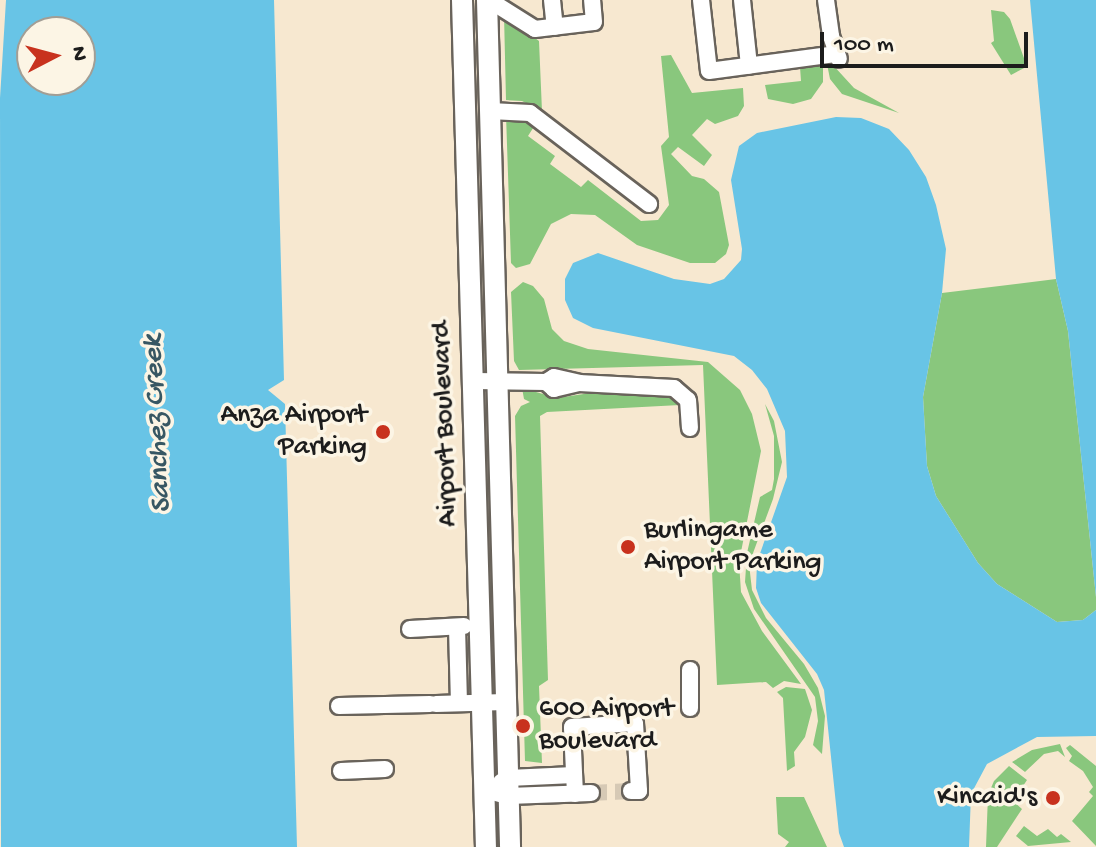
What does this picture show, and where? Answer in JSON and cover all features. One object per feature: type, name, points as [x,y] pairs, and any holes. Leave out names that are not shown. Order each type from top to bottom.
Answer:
[{"type":"main road","name":"Airport Boulevard","points":[[462,0],[486,847]]},
{"type":"main road","name":"Airport Boulevard","points":[[488,0],[510,847]]},
{"type":"main road","points":[[465,111],[490,111]]},
{"type":"main road","points":[[470,303],[496,304]]},
{"type":"main road","points":[[477,518],[501,519]]},
{"type":"main road","points":[[480,626],[504,625]]},
{"type":"street","points":[[488,0],[535,29],[594,22],[592,0]]},
{"type":"street","points":[[552,0],[555,27]]},
{"type":"street","points":[[701,0],[709,71],[838,57],[826,0]]},
{"type":"street","points":[[742,0],[749,66]]},
{"type":"street","points":[[490,111],[530,113],[649,204]]},
{"type":"street","points":[[475,381],[546,382],[554,389],[579,383],[681,391],[688,400],[690,428]]},
{"type":"street","points":[[410,629],[480,626]]},
{"type":"street","points":[[457,627],[459,703]]},
{"type":"street","points":[[690,670],[690,708]]},
{"type":"street","points":[[339,706],[505,702]]},
{"type":"street","points":[[508,787],[583,793],[574,775],[572,727],[635,723],[639,791],[631,791]]},
{"type":"street","points":[[341,771],[385,769]]},
{"type":"street","points":[[485,790],[574,775]]},
{"type":"green space","points":[[991,10],[1004,12],[1010,19],[1025,61],[1026,67],[1011,75],[991,43],[994,41]]},
{"type":"green space","points":[[504,15],[539,41],[542,111],[522,101],[506,100]]},
{"type":"green space","points":[[671,55],[692,93],[743,88],[744,106],[738,116],[715,124],[707,119],[692,135],[712,155],[704,166],[678,147],[671,154],[692,176],[704,179],[719,192],[729,245],[726,254],[715,263],[690,263],[637,245],[595,215],[571,214],[551,224],[530,264],[516,268],[511,263],[506,115],[519,115],[535,125],[528,136],[555,156],[550,164],[581,187],[588,180],[641,221],[658,220],[669,205],[661,146],[669,137],[661,56]]},
{"type":"green space","points":[[827,64],[832,64],[854,88],[899,113],[842,94],[830,79]]},
{"type":"green space","points":[[823,65],[823,82],[811,99],[793,104],[768,99],[765,85],[801,81],[800,67]]},
{"type":"green space","points":[[1056,279],[1068,331],[1096,597],[1096,610],[1083,620],[1057,622],[997,584],[978,563],[936,496],[927,466],[923,397],[942,293]]},
{"type":"green space","points":[[523,282],[533,286],[544,299],[552,329],[564,341],[588,349],[708,362],[740,390],[752,414],[761,451],[739,562],[741,592],[762,631],[801,684],[784,681],[773,688],[766,682],[717,685],[703,365],[519,370],[514,361],[511,292]]},
{"type":"green space","points":[[522,388],[557,398],[597,392],[669,395],[680,405],[547,412],[540,416],[548,680],[539,686],[542,763],[525,761],[515,416],[521,406],[530,402],[524,399]]},
{"type":"green space","points":[[765,404],[774,421],[782,462],[773,499],[749,564],[752,590],[766,618],[804,664],[818,688],[825,716],[822,754],[813,745],[818,721],[815,697],[754,609],[745,582],[747,553],[760,497],[772,490],[774,479],[774,436]]},
{"type":"green space","points":[[786,687],[805,689],[812,710],[805,737],[794,752],[795,766],[787,771],[783,698],[777,692]]},
{"type":"green space","points":[[1060,744],[1065,757],[1058,751],[1044,754],[1025,772],[1012,762],[1032,750]]},
{"type":"green space","points":[[1070,745],[1096,766],[1096,846],[1072,821],[1093,796],[1089,792],[1093,787],[1083,771],[1069,761],[1072,756],[1066,748]]},
{"type":"green space","points":[[1009,766],[1027,780],[1013,801],[1022,809],[997,847],[986,847],[988,795],[994,781]]},
{"type":"green space","points":[[776,797],[804,797],[827,847],[785,847],[789,842],[778,834]]},
{"type":"green space","points":[[1024,826],[1037,836],[1048,829],[1057,837],[1061,834],[1071,842],[1028,846],[1016,836]]},
{"type":"water","name":"Sanchez Creek","points":[[6,0],[274,0],[284,380],[268,390],[285,404],[297,847],[1,847],[0,98]]},
{"type":"water","points":[[1030,0],[1096,0],[1096,597],[1068,331],[1056,279]]},
{"type":"water","points":[[836,117],[861,118],[889,129],[909,150],[926,177],[936,205],[946,249],[942,293],[923,397],[927,466],[936,496],[978,563],[997,584],[1057,622],[1083,620],[1096,610],[1096,736],[1037,737],[987,764],[971,794],[969,847],[844,847],[839,833],[824,690],[817,674],[761,603],[756,588],[757,562],[787,477],[785,431],[767,389],[752,370],[734,356],[593,328],[573,318],[565,300],[565,279],[573,263],[598,253],[674,279],[710,284],[724,279],[741,260],[731,180],[739,146],[757,133]]},
{"type":"tunnel","points":[[591,793],[631,791]]},
{"type":"place","name":"Anza Airport Parking","points":[[383,432]]},
{"type":"place","name":"Burlingame Airport Parking","points":[[628,547]]},
{"type":"place","name":"600 Airport Boulevard","points":[[523,726]]},
{"type":"place","name":"Kincaid's","points":[[1053,798]]}]
